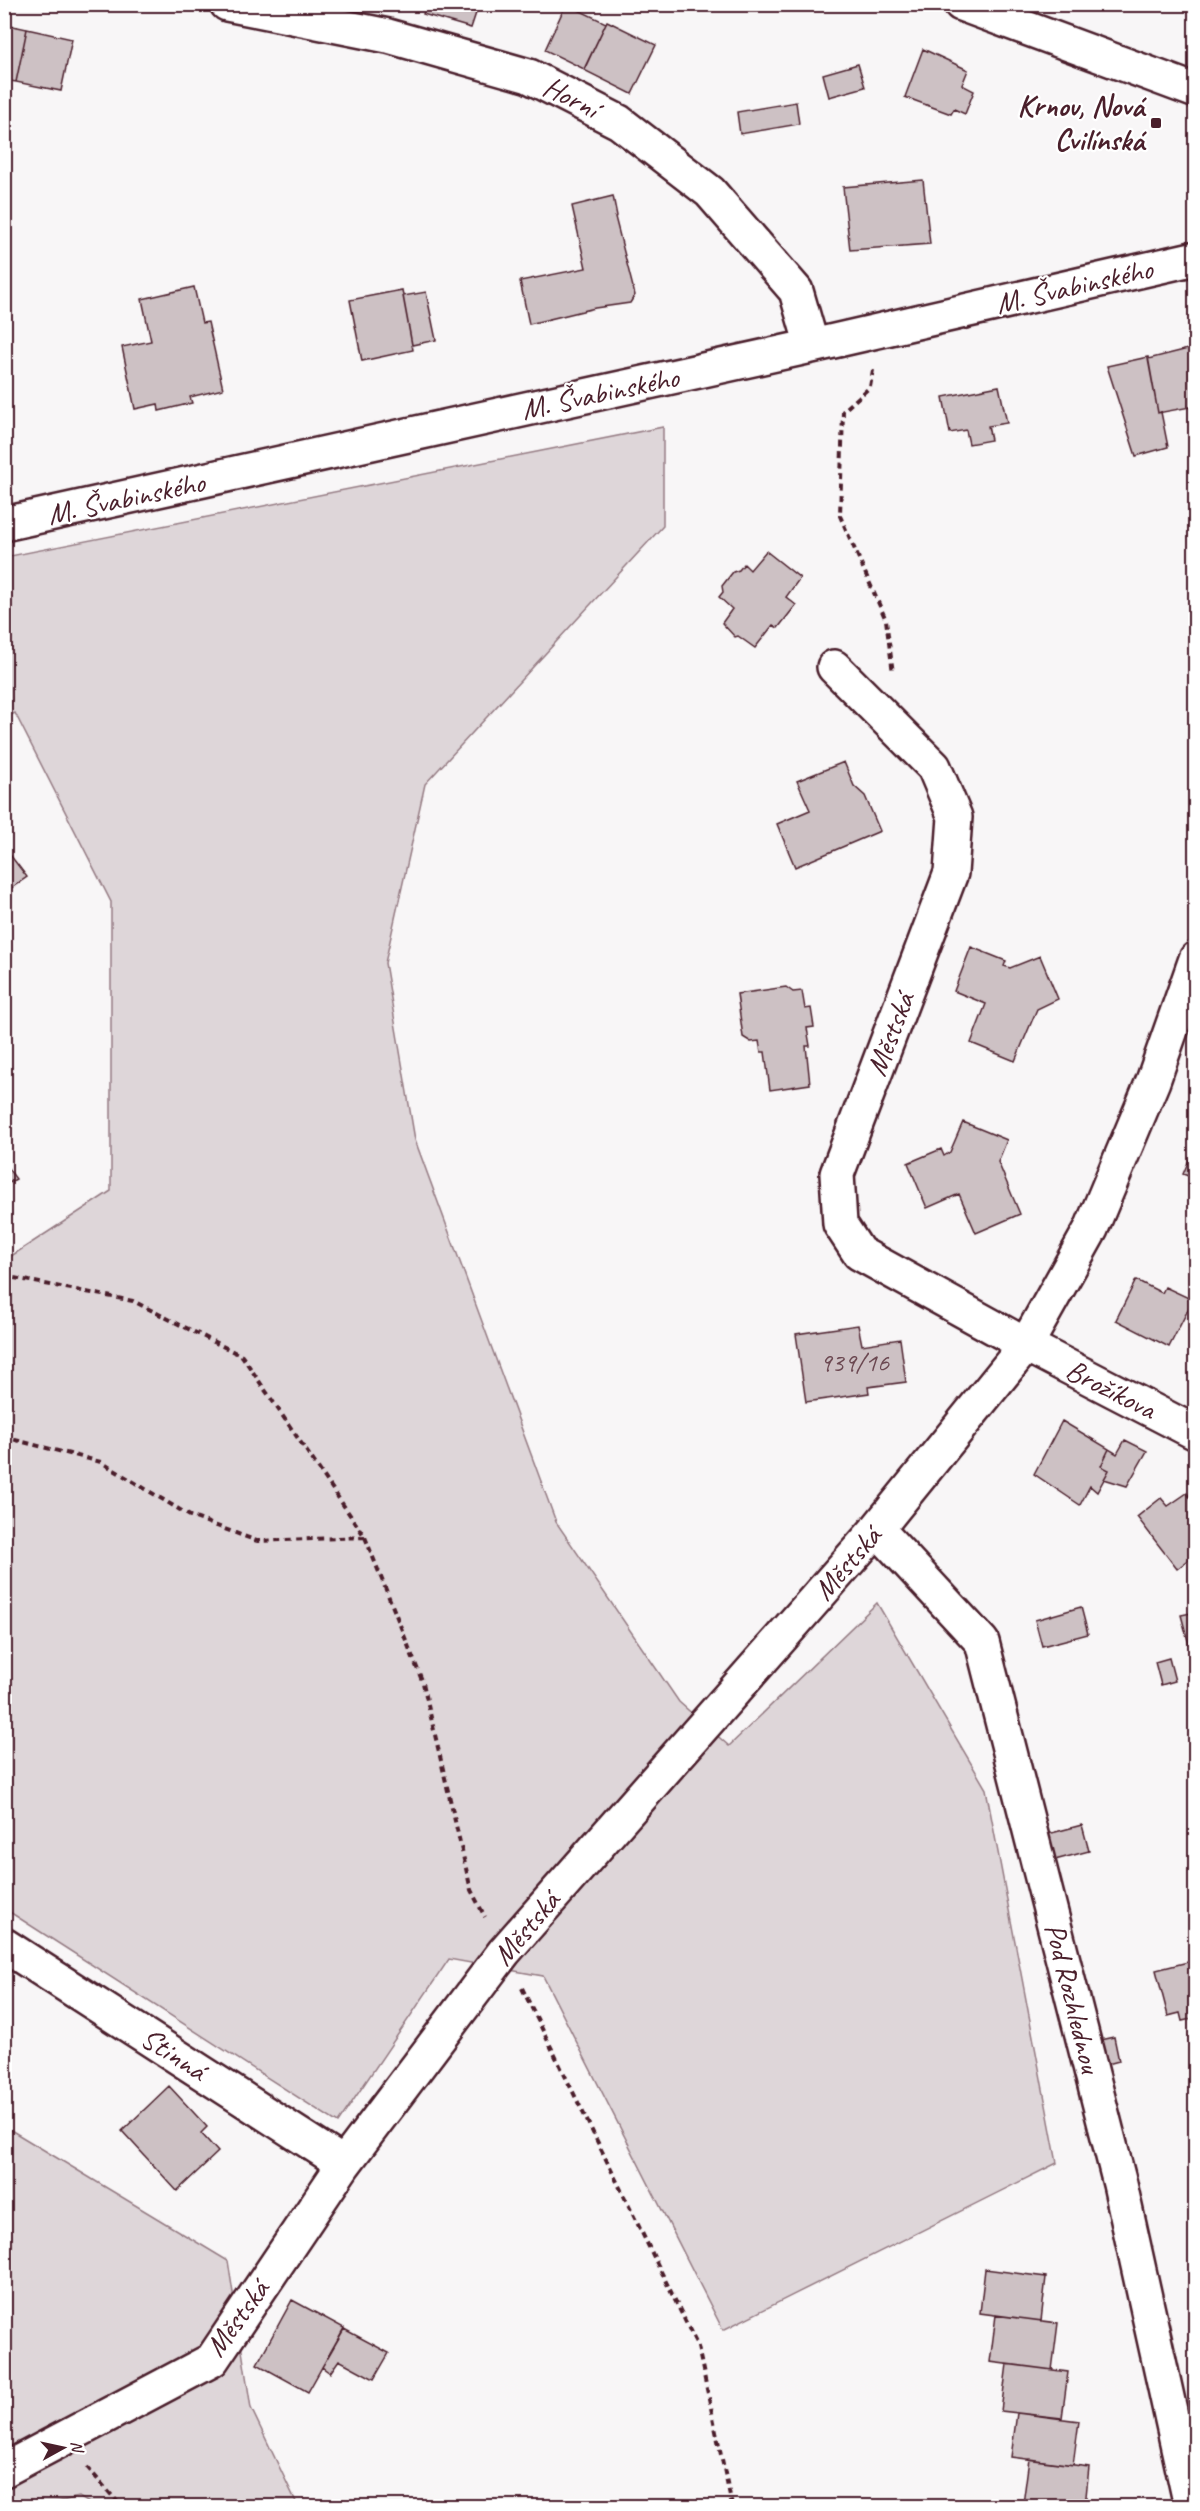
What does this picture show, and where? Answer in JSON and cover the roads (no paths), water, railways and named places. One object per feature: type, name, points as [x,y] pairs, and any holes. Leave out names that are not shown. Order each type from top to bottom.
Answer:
[{"type":"street","name":"Horní","points":[[227,4],[388,36],[529,76],[619,122],[710,192],[796,291],[812,346]]},
{"type":"street","points":[[961,4],[1196,91]]},
{"type":"street","name":"M. Švabinského","points":[[4,524],[880,331],[1196,258]]},
{"type":"street","name":"Městská","points":[[834,667],[934,767],[955,816],[951,873],[837,1174],[840,1224],[859,1253],[1026,1345]]},
{"type":"street","name":"Městská","points":[[4,2470],[212,2360],[344,2164],[504,1952],[877,1529],[1026,1345],[1091,1228],[1153,1081],[1196,959]]},
{"type":"street","name":"Brožíkova","points":[[1026,1345],[1196,1433]]},
{"type":"street","name":"Pod Rozhlednou","points":[[877,1529],[982,1642],[1120,2184],[1191,2506]]},
{"type":"street","name":"Stinná","points":[[4,1945],[344,2164]]},
{"type":"place","name":"Krnov, Nová Cvilínská","points":[[1156,123]]}]
